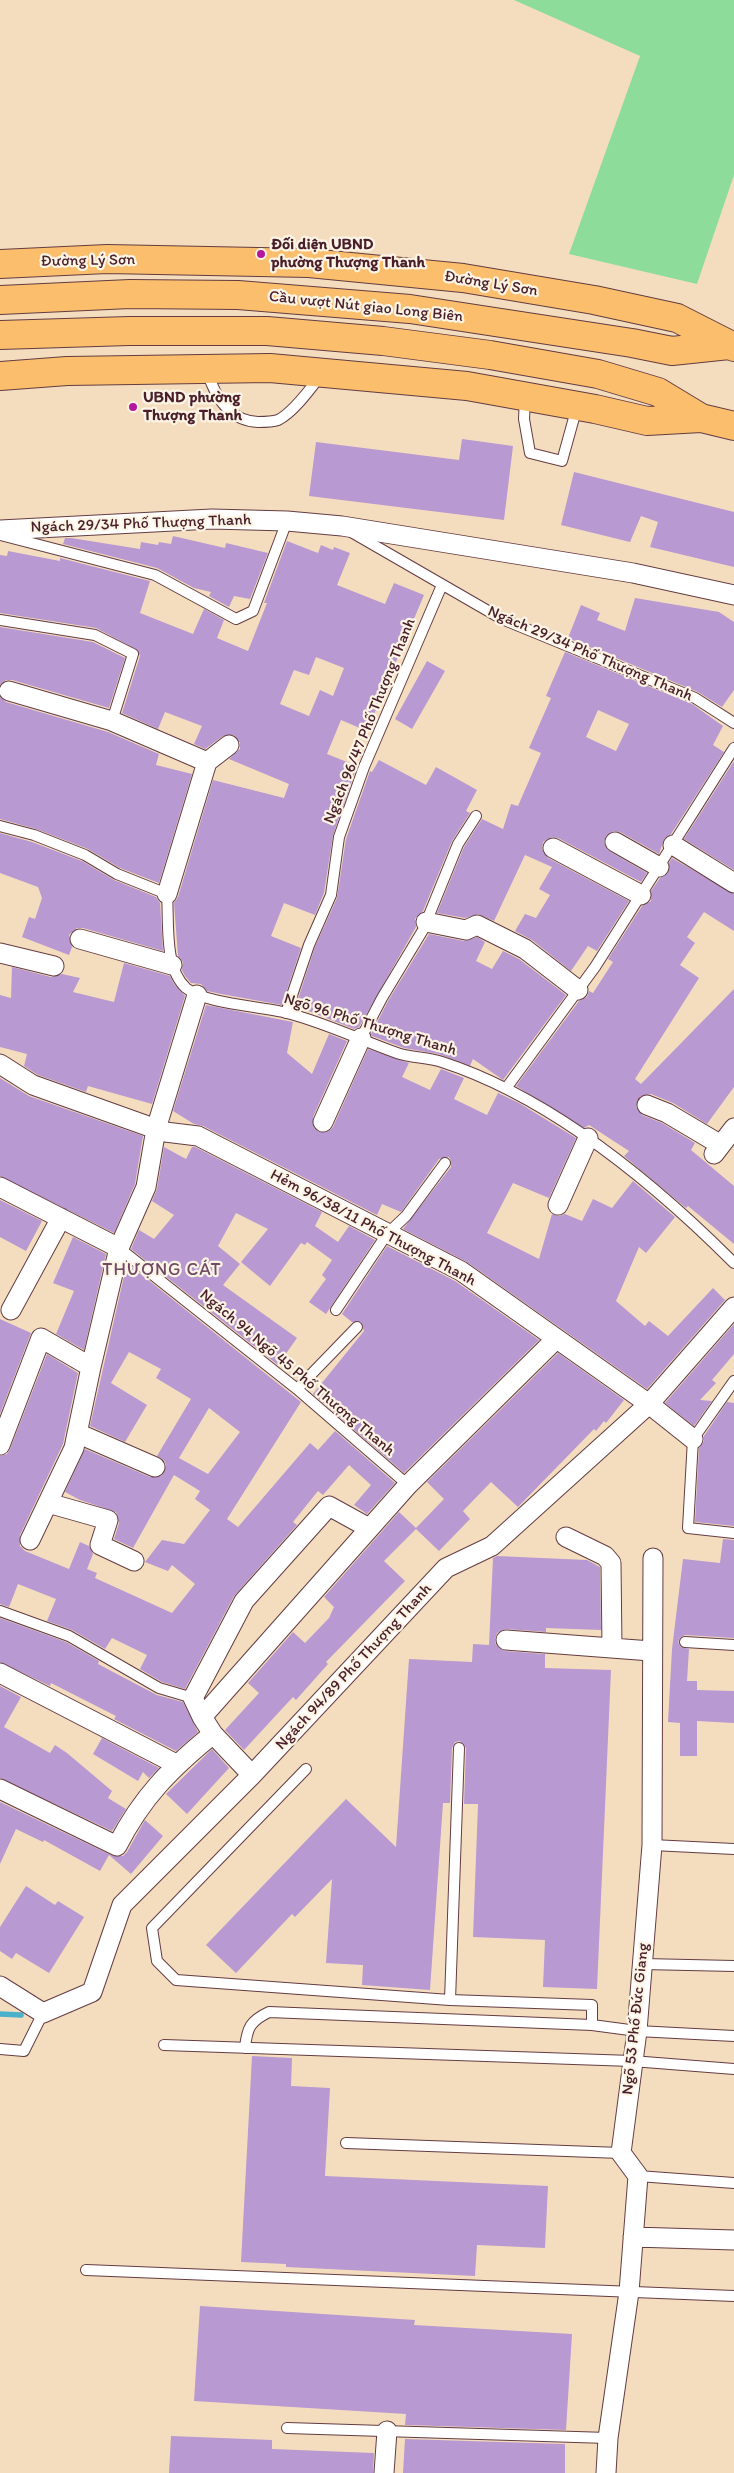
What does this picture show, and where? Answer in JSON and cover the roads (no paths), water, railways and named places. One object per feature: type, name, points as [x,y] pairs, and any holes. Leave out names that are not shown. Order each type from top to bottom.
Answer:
[{"type":"highway","name":"Đường Lý Sơn","points":[[11,263],[108,259],[309,263],[463,278],[594,300],[677,318],[731,346]]},
{"type":"highway","points":[[0,285],[11,263]]},
{"type":"highway","name":"Cầu vượt Nút giao Long Biên","points":[[0,300],[130,294],[238,295],[410,309],[632,343],[672,351],[731,346]]},
{"type":"highway","name":"Cầu vượt Nút giao Long Biên","points":[[0,335],[129,331],[267,331],[383,341],[490,355],[598,374],[658,392],[701,418]]},
{"type":"highway","points":[[0,376],[67,371],[270,368],[467,386],[578,406],[647,421],[701,418],[734,426]]},
{"type":"street","name":"Ngách 29/34 Phố Thượng Thanh","points":[[0,530],[212,518],[287,521],[342,526],[633,573],[734,595]]},
{"type":"street","points":[[9,690],[112,721],[207,762]]},
{"type":"street","points":[[167,894],[207,762],[229,745]]},
{"type":"street","points":[[615,842],[659,867]]},
{"type":"street","points":[[673,845],[734,883]]},
{"type":"street","points":[[553,848],[641,895]]},
{"type":"street","points":[[426,922],[466,930],[476,925],[525,949],[578,990]]},
{"type":"street","points":[[80,939],[172,965]]},
{"type":"street","points":[[0,953],[54,966]]},
{"type":"street","points":[[30,1540],[74,1448],[91,1367],[120,1248],[146,1187],[157,1130],[197,996]]},
{"type":"street","points":[[323,1122],[361,1038]]},
{"type":"street","name":"Hẻm 96/38/11 Phố Thượng Thanh","points":[[0,1064],[33,1085],[157,1130],[198,1136],[461,1271],[649,1404],[693,1439]]},
{"type":"street","points":[[647,1105],[667,1113],[717,1150],[734,1128]]},
{"type":"street","points":[[558,1205],[588,1138]]},
{"type":"street","points":[[0,1187],[120,1248]]},
{"type":"street","points":[[11,1310],[61,1218]]},
{"type":"street","name":"Ngách 94/89 Phố Thượng Thanh","points":[[43,2012],[92,1992],[122,1905],[252,1775],[446,1568],[492,1546],[649,1404],[734,1307]]},
{"type":"street","points":[[0,1445],[6,1411],[42,1338],[91,1367]]},
{"type":"street","points":[[202,1717],[408,1485],[556,1338]]},
{"type":"street","points":[[77,1433],[155,1467]]},
{"type":"street","points":[[48,1503],[108,1520],[100,1545],[134,1561]]},
{"type":"street","points":[[252,1775],[213,1734],[193,1698],[244,1601],[329,1506],[369,1528]]},
{"type":"street","points":[[566,1536],[605,1556],[611,1563],[612,1648]]},
{"type":"street","name":"Ngõ 53 Phố Đức Giang","points":[[621,2153],[637,2031],[652,1846],[651,1651],[653,1558]]},
{"type":"street","points":[[506,1640],[651,1651]]},
{"type":"street","points":[[0,1673],[176,1764]]},
{"type":"street","points":[[0,1788],[117,1846],[133,1815],[176,1764],[213,1734]]},
{"type":"street","points":[[0,1986],[43,2012]]},
{"type":"street","points":[[606,2473],[608,2438],[629,2292],[638,2176],[621,2153]]},
{"type":"street","points":[[633,2237],[734,2240]]},
{"type":"street","points":[[384,2473],[387,2431]]},
{"type":"lane","points":[[206,368],[218,400],[229,412],[248,421],[278,420],[297,404],[323,373]]},
{"type":"lane","points":[[526,396],[524,419],[530,453],[562,461],[578,406]]},
{"type":"lane","points":[[0,535],[155,575],[236,619],[253,611],[287,521]]},
{"type":"lane","name":"Ngách 29/34 Phố Thượng Thanh","points":[[342,526],[502,619],[695,698],[734,723]]},
{"type":"lane","name":"Ngách 96/47 Phố Thượng Thanh","points":[[286,1013],[309,945],[331,895],[339,837],[364,767],[442,585]]},
{"type":"lane","points":[[0,620],[95,635],[134,654],[112,721]]},
{"type":"lane","points":[[507,1087],[578,990],[734,748]]},
{"type":"lane","points":[[361,1038],[426,922],[458,844],[476,816]]},
{"type":"lane","points":[[0,826],[34,835],[85,855],[117,874],[167,894],[172,965],[177,977],[197,996]]},
{"type":"lane","name":"Ngõ 96 Phố Thượng Thanh","points":[[197,996],[286,1013],[328,1025],[399,1053],[440,1062],[507,1087],[588,1138],[693,1222],[734,1263]]},
{"type":"lane","points":[[336,1310],[386,1234],[406,1216],[445,1163]]},
{"type":"lane","name":"Ngách 94 Ngõ 45 Phố Thượng Thanh","points":[[120,1248],[297,1388],[408,1485]]},
{"type":"lane","points":[[297,1388],[356,1327]]},
{"type":"lane","points":[[734,1382],[693,1439],[688,1528],[734,1533]]},
{"type":"lane","points":[[0,1611],[69,1636],[159,1688],[193,1698]]},
{"type":"lane","points":[[685,1642],[734,1645]]},
{"type":"lane","points":[[450,2000],[459,1748]]},
{"type":"lane","points":[[306,1770],[152,1928],[157,1961],[176,1980],[450,2000],[592,2005],[592,2025]]},
{"type":"lane","points":[[652,1846],[734,1849]]},
{"type":"lane","points":[[643,1964],[734,1966]]},
{"type":"lane","points":[[0,2049],[24,2051],[43,2012]]},
{"type":"lane","points":[[245,2048],[247,2031],[256,2018],[269,2012],[592,2025],[637,2031],[734,2036]]},
{"type":"lane","points":[[164,2045],[632,2061],[734,2069]]},
{"type":"lane","points":[[346,2143],[621,2153]]},
{"type":"lane","points":[[638,2176],[734,2183]]},
{"type":"lane","points":[[86,2270],[734,2296]]},
{"type":"lane","points":[[287,2428],[608,2438]]},
{"type":"waterway","points":[[0,2014],[21,2015]]},
{"type":"place","name":"Đối diện UBND phường Thượng Thanh","points":[[261,254]]},
{"type":"place","name":"UBND phường Thượng Thanh","points":[[133,407]]},
{"type":"district","name":"THƯỢNG CÁT","points":[[162,1270]]}]
